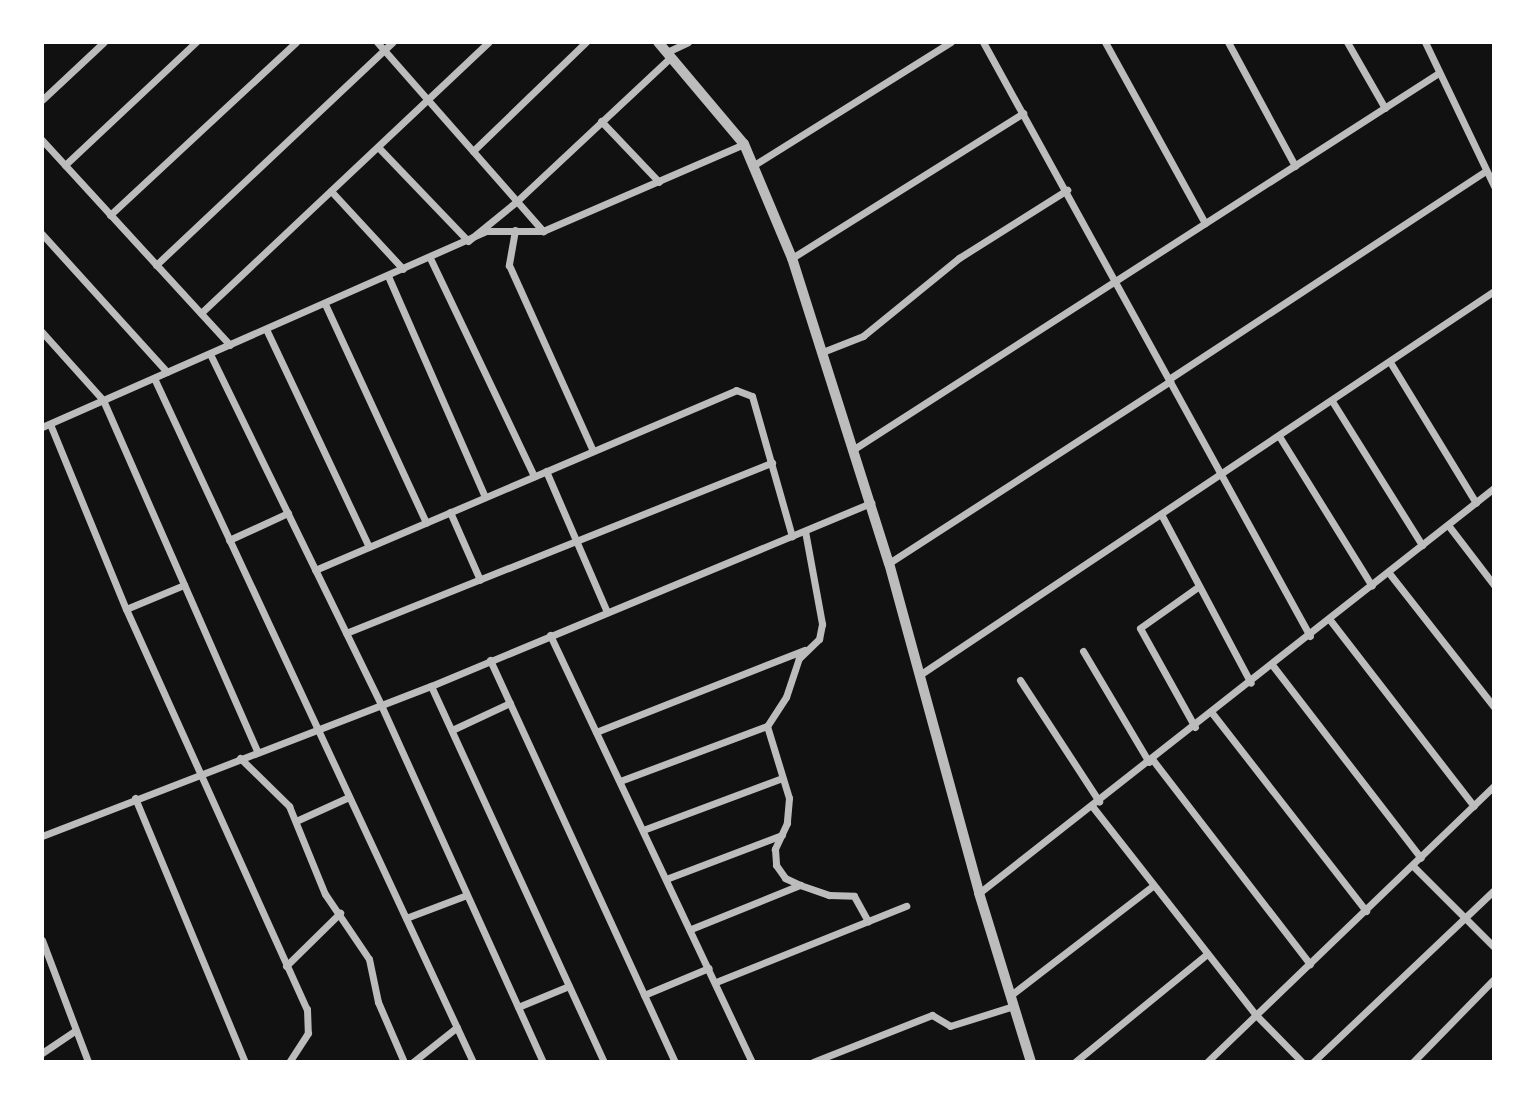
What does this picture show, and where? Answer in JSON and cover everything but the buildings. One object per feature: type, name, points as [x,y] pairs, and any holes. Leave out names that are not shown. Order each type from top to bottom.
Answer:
[{"type":"street","points":[[42,100],[104,42]]},
{"type":"street","points":[[65,165],[196,42]]},
{"type":"street","points":[[110,215],[296,42]]},
{"type":"street","points":[[377,42],[543,231]]},
{"type":"street","points":[[156,265],[393,42]]},
{"type":"street","points":[[201,313],[489,42]]},
{"type":"street","points":[[472,151],[586,42]]},
{"type":"street","points":[[658,42],[744,144],[792,258],[825,351],[890,564],[979,893],[1031,1062]]},
{"type":"street","points":[[468,241],[517,201],[669,55],[688,42]]},
{"type":"street","points":[[754,165],[951,42]]},
{"type":"street","points":[[983,42],[1067,190],[1113,282],[1310,636]]},
{"type":"street","points":[[1105,42],[1205,223]]},
{"type":"street","points":[[1228,42],[1295,166]]},
{"type":"street","points":[[1348,42],[1385,108]]},
{"type":"street","points":[[1426,42],[1437,74],[1494,186]]},
{"type":"street","points":[[854,449],[1437,74]]},
{"type":"street","points":[[792,258],[1023,113]]},
{"type":"street","points":[[601,121],[660,182]]},
{"type":"street","points":[[42,141],[230,345]]},
{"type":"street","points":[[289,1062],[302,1047],[308,1019],[46,426],[488,232],[543,231],[744,144]]},
{"type":"street","points":[[378,147],[468,241]]},
{"type":"street","points":[[890,564],[1486,171]]},
{"type":"street","points":[[825,351],[884,322],[959,258],[1067,190]]},
{"type":"street","points":[[331,191],[403,269]]},
{"type":"street","points":[[515,230],[509,265],[593,451]]},
{"type":"street","points":[[42,234],[167,372]]},
{"type":"street","points":[[430,258],[534,476]]},
{"type":"street","points":[[388,276],[485,497]]},
{"type":"street","points":[[920,674],[1494,291]]},
{"type":"street","points":[[325,304],[426,523]]},
{"type":"street","points":[[266,329],[369,547]]},
{"type":"street","points":[[42,332],[103,400],[257,751]]},
{"type":"street","points":[[210,354],[381,705],[543,1062]]},
{"type":"street","points":[[1390,362],[1475,503]]},
{"type":"street","points":[[154,378],[473,1062]]},
{"type":"street","points":[[315,570],[736,390],[752,396],[792,536]]},
{"type":"street","points":[[1332,401],[1422,545]]},
{"type":"street","points":[[1279,436],[1372,586]]},
{"type":"street","points":[[346,633],[772,463]]},
{"type":"street","points":[[546,471],[607,612]]},
{"type":"street","points":[[979,893],[1273,666],[1494,488]]},
{"type":"street","points":[[42,836],[198,773],[431,686],[871,503]]},
{"type":"street","points":[[450,512],[480,580]]},
{"type":"street","points":[[229,540],[288,513]]},
{"type":"street","points":[[1161,514],[1251,683]]},
{"type":"street","points":[[1448,525],[1494,585]]},
{"type":"street","points":[[596,732],[804,650],[819,639],[822,624],[804,531]]},
{"type":"street","points":[[1389,573],[1494,707]]},
{"type":"street","points":[[126,609],[184,585]]},
{"type":"street","points":[[1195,727],[1140,628],[1199,586]]},
{"type":"street","points":[[1330,620],[1474,806]]},
{"type":"street","points":[[550,635],[752,1062]]},
{"type":"street","points":[[620,781],[767,726],[786,697],[804,650]]},
{"type":"street","points":[[1083,651],[1150,761],[1310,964]]},
{"type":"street","points":[[490,660],[675,1062]]},
{"type":"street","points":[[1273,666],[1422,858]]},
{"type":"street","points":[[1020,680],[1095,803],[1154,886],[1256,1015],[1302,1062]]},
{"type":"street","points":[[431,686],[604,1062]]},
{"type":"street","points":[[452,730],[510,703]]},
{"type":"street","points":[[1212,713],[1366,911]]},
{"type":"street","points":[[767,726],[789,811],[775,849],[776,865],[785,878],[800,885],[829,895],[854,896],[868,921]]},
{"type":"street","points":[[240,758],[283,796],[326,894],[369,959],[378,1002],[404,1062]]},
{"type":"street","points":[[643,830],[782,778]]},
{"type":"street","points":[[1207,1062],[1494,786]]},
{"type":"street","points":[[296,821],[349,797]]},
{"type":"street","points":[[135,798],[245,1062]]},
{"type":"street","points":[[666,879],[782,835]]},
{"type":"street","points":[[1413,866],[1494,947]]},
{"type":"street","points":[[691,929],[800,885]]},
{"type":"street","points":[[1011,995],[1154,886]]},
{"type":"street","points":[[1313,1062],[1494,890]]},
{"type":"street","points":[[406,918],[467,895]]},
{"type":"street","points":[[716,982],[906,906]]},
{"type":"street","points":[[286,966],[340,913]]},
{"type":"street","points":[[42,940],[88,1062]]},
{"type":"street","points":[[1075,1062],[1208,954]]},
{"type":"street","points":[[644,995],[709,968]]},
{"type":"street","points":[[1413,1062],[1494,979]]},
{"type":"street","points":[[518,1007],[569,986]]},
{"type":"street","points":[[813,1062],[932,1015],[950,1026],[1014,1006]]},
{"type":"street","points":[[413,1062],[457,1027]]},
{"type":"street","points":[[42,1053],[75,1031]]}]
